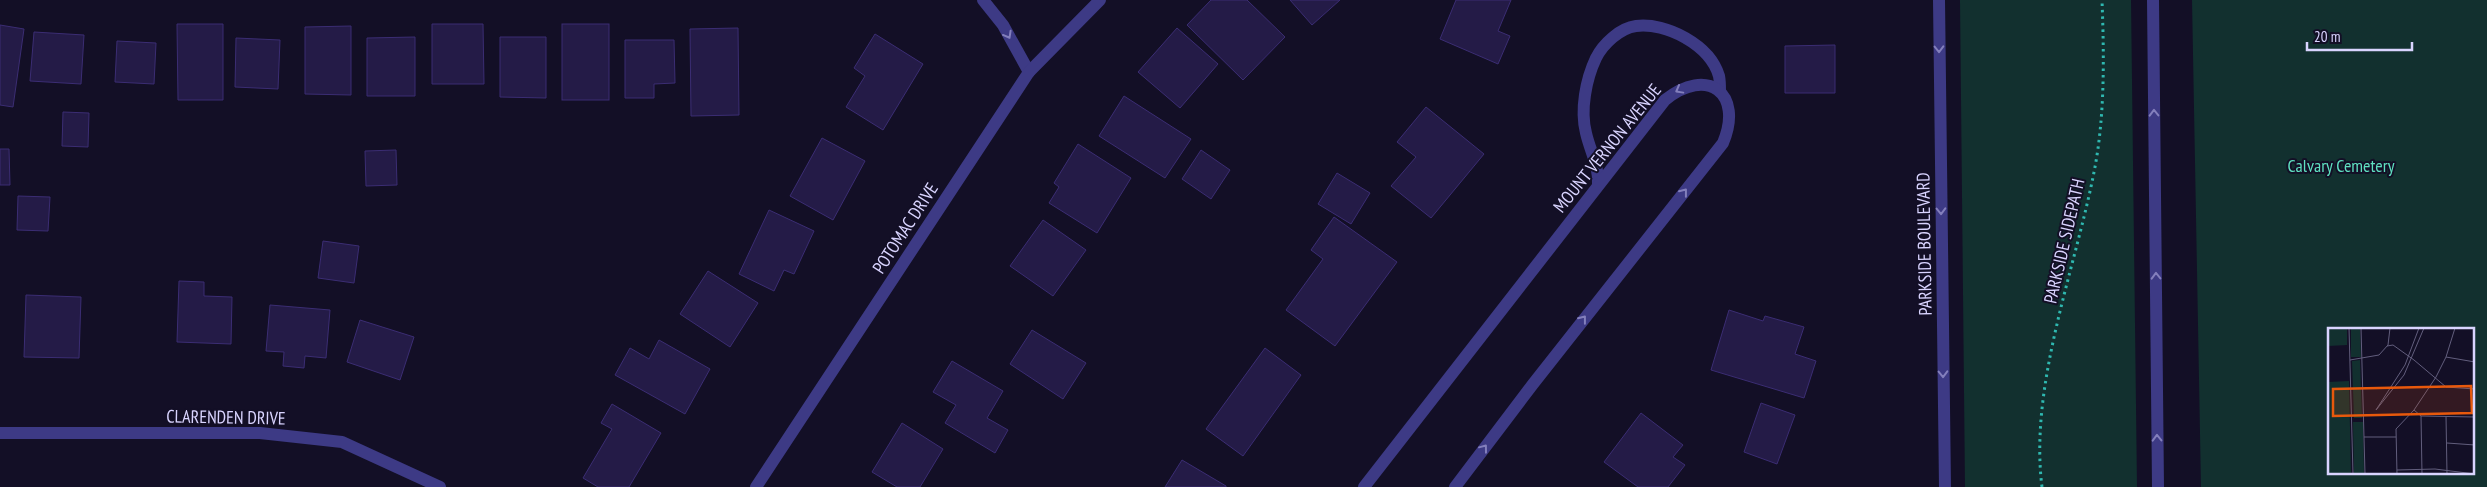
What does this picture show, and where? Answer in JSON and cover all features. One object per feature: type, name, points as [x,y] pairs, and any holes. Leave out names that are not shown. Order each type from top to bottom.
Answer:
[{"type":"street","points":[[983,0],[1002,25],[1029,72]]},
{"type":"street","name":"POTOMAC DRIVE","points":[[756,487],[1029,72],[1100,0]]},
{"type":"street","name":"PARKSIDE BOULEVARD","points":[[1939,0],[1944,487]]},
{"type":"street","points":[[2153,0],[2158,487]]},
{"type":"street","points":[[1455,487],[1533,384],[1723,143],[1729,128],[1730,114],[1727,101],[1720,91],[1718,75],[1709,58],[1694,43],[1652,26],[1634,26],[1621,32],[1608,42],[1597,57],[1586,92],[1584,112],[1585,132],[1596,163],[1598,184]]},
{"type":"street","name":"MOUNT VERNON AVENUE","points":[[1364,487],[1665,100],[1678,89],[1691,84],[1707,84],[1720,91]]},
{"type":"street","name":"CLARENDEN DRIVE","points":[[0,433],[260,433],[342,442],[440,487]]},
{"type":"path","name":"PARKSIDE SIDEPATH","points":[[2042,487],[2040,450],[2047,379],[2095,164],[2101,92],[2102,0]]},
{"type":"green space","points":[[1960,0],[2131,0],[2137,487],[1965,487]]},
{"type":"green space","name":"Calvary Cemetery","points":[[2192,0],[2487,0],[2487,487],[2201,487]]},
{"type":"building","points":[[1211,0],[1247,0],[1285,37],[1243,80],[1187,25]]},
{"type":"building","points":[[1290,0],[1340,0],[1312,25]]},
{"type":"building","points":[[1456,0],[1511,0],[1498,31],[1510,36],[1498,64],[1440,39]]},
{"type":"building","points":[[177,24],[223,24],[223,100],[178,100]]},
{"type":"building","points":[[432,24],[483,24],[484,84],[432,84]]},
{"type":"building","points":[[562,24],[609,24],[609,100],[562,100]]},
{"type":"building","points":[[0,25],[24,29],[13,107],[0,105]]},
{"type":"building","points":[[351,26],[351,95],[305,94],[305,27]]},
{"type":"building","points":[[738,28],[739,115],[691,116],[690,29]]},
{"type":"building","points":[[1177,28],[1218,64],[1180,108],[1138,72]]},
{"type":"building","points":[[34,32],[84,35],[81,84],[30,81]]},
{"type":"building","points":[[875,34],[923,64],[883,130],[846,107],[865,76],[854,68]]},
{"type":"building","points":[[415,37],[415,96],[367,96],[367,38]]},
{"type":"building","points":[[500,37],[546,37],[546,98],[500,97]]},
{"type":"building","points":[[236,38],[280,40],[278,89],[235,87]]},
{"type":"building","points":[[625,40],[674,40],[675,83],[654,84],[654,98],[625,98]]},
{"type":"building","points":[[117,41],[156,43],[154,84],[115,82]]},
{"type":"building","points":[[1835,45],[1835,93],[1785,93],[1785,46]]},
{"type":"building","points":[[1124,96],[1191,139],[1165,178],[1099,136]]},
{"type":"building","points":[[1426,107],[1484,154],[1431,218],[1391,186],[1416,157],[1397,142]]},
{"type":"building","points":[[63,112],[89,113],[88,147],[62,146]]},
{"type":"building","points":[[822,138],[865,161],[833,220],[790,196]]},
{"type":"building","points":[[1078,144],[1131,178],[1097,233],[1049,203],[1059,187],[1054,183]]},
{"type":"building","points":[[0,149],[9,149],[10,185],[0,185]]},
{"type":"building","points":[[396,150],[397,185],[366,186],[365,151]]},
{"type":"building","points":[[1201,150],[1230,170],[1211,199],[1182,179]]},
{"type":"building","points":[[1337,173],[1370,193],[1351,224],[1318,204]]},
{"type":"building","points":[[18,196],[50,197],[48,231],[17,230]]},
{"type":"building","points":[[769,210],[814,231],[794,274],[784,270],[774,291],[739,274]]},
{"type":"building","points":[[1334,217],[1397,262],[1335,346],[1286,310],[1323,259],[1311,250]]},
{"type":"building","points":[[1043,220],[1086,250],[1053,296],[1010,266]]},
{"type":"building","points":[[323,241],[359,246],[354,283],[318,278]]},
{"type":"building","points":[[708,271],[758,303],[730,347],[680,314]]},
{"type":"building","points":[[179,281],[204,282],[204,296],[232,297],[231,344],[177,342]]},
{"type":"building","points":[[26,295],[81,297],[79,358],[24,357]]},
{"type":"building","points":[[270,305],[330,310],[326,358],[305,356],[304,368],[283,366],[284,352],[266,351]]},
{"type":"building","points":[[1729,310],[1763,321],[1765,316],[1804,327],[1795,354],[1816,361],[1804,398],[1711,370]]},
{"type":"building","points":[[360,320],[414,337],[400,380],[347,362]]},
{"type":"building","points":[[1032,330],[1086,363],[1063,399],[1010,364]]},
{"type":"building","points":[[659,340],[710,369],[685,414],[615,375],[630,348],[649,359]]},
{"type":"building","points":[[1265,348],[1301,375],[1243,456],[1206,429]]},
{"type":"building","points":[[952,361],[1003,391],[987,418],[1008,430],[995,453],[945,423],[956,405],[933,392]]},
{"type":"building","points":[[1761,403],[1795,415],[1777,464],[1744,452]]},
{"type":"building","points":[[612,404],[661,433],[629,487],[598,487],[583,478],[612,429],[601,423]]},
{"type":"building","points":[[1641,413],[1683,445],[1673,457],[1685,465],[1668,487],[1638,487],[1604,462]]},
{"type":"building","points":[[902,423],[943,449],[920,487],[897,487],[872,472]]},
{"type":"building","points":[[1182,460],[1226,486],[1226,487],[1165,487]]}]
